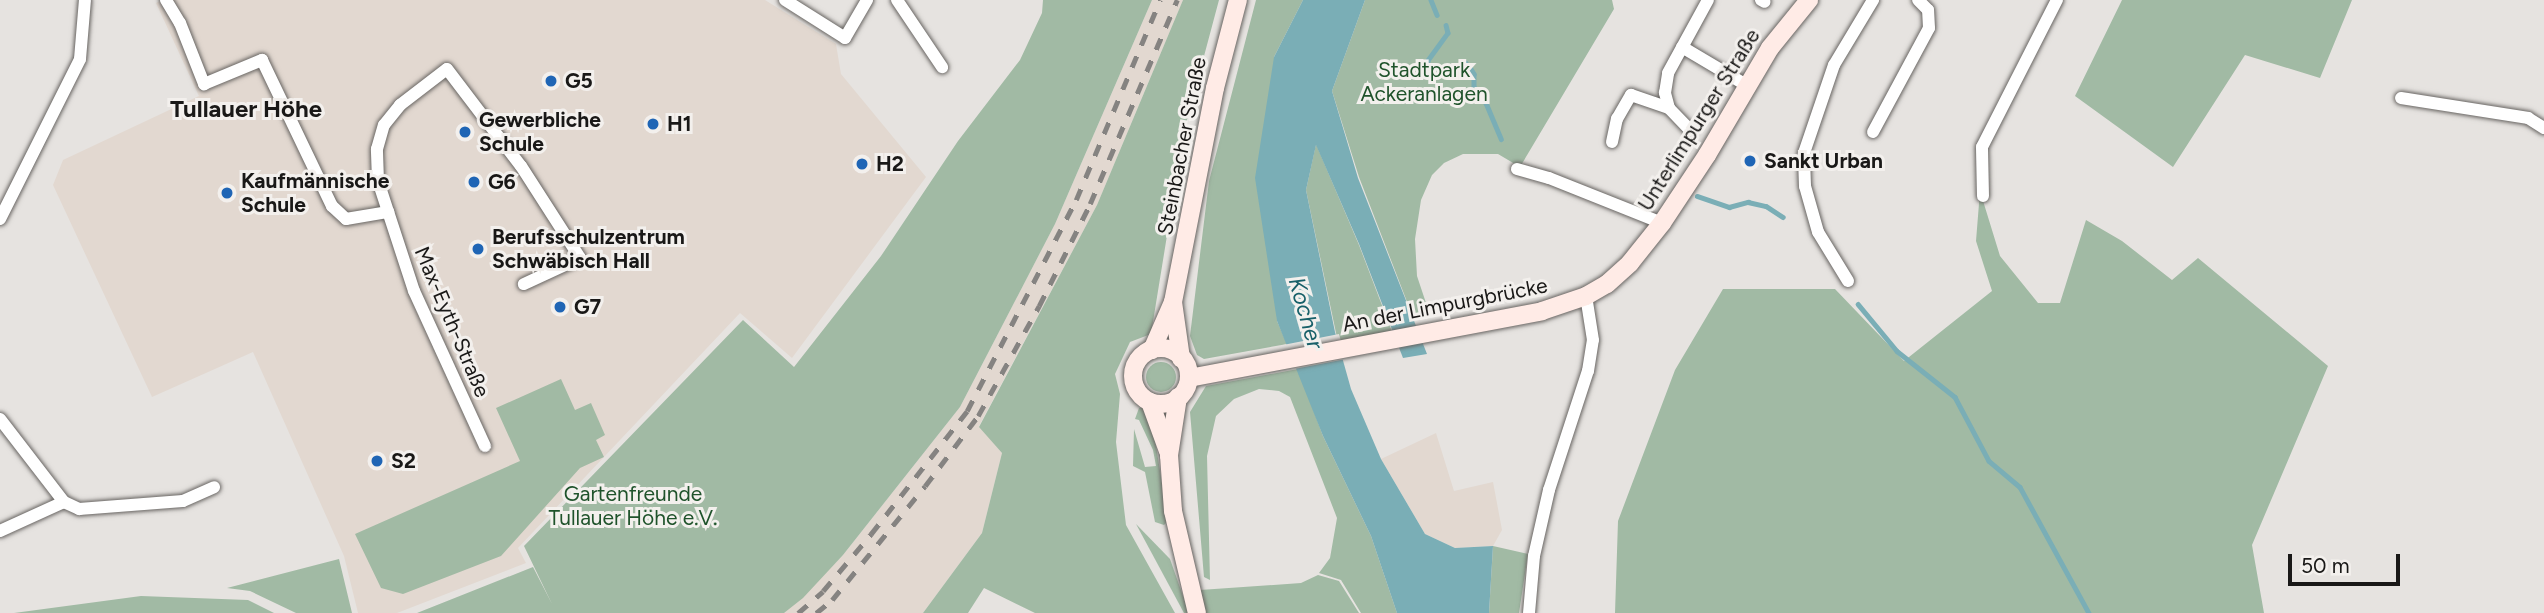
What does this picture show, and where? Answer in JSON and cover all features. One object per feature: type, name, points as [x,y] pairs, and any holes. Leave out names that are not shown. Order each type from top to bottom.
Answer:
[{"type":"main road","name":"Steinbacher Straße","points":[[1152,350],[1173,303],[1215,88],[1238,0]]},
{"type":"main road","name":"Unterlimpurger Straße","points":[[1586,296],[1607,284],[1630,263],[1662,223],[1707,155],[1770,48],[1809,0]]},
{"type":"main road","name":"An der Limpurgbrücke","points":[[1189,378],[1542,311],[1586,296]]},
{"type":"main road","name":"Steinbacher Straße","points":[[1173,303],[1181,358]]},
{"type":"main road","points":[[1178,397],[1166,404],[1150,402],[1138,393],[1133,377],[1138,360],[1152,350],[1168,350],[1181,358],[1189,378],[1178,397],[1169,454],[1173,511],[1197,613]]},
{"type":"main road","points":[[1150,402],[1169,454]]},
{"type":"street","points":[[0,219],[80,59],[84,44],[85,0]]},
{"type":"street","points":[[166,0],[180,23],[204,84],[262,60],[332,206],[346,219],[387,212]]},
{"type":"street","points":[[785,0],[845,38],[867,0]]},
{"type":"street","points":[[897,0],[942,67]]},
{"type":"street","points":[[1669,108],[1665,93],[1668,73],[1708,0]]},
{"type":"street","points":[[1848,281],[1818,232],[1805,186],[1804,153],[1834,65],[1873,0]]},
{"type":"street","points":[[1873,132],[1929,28],[1928,10],[1919,0]]},
{"type":"street","points":[[1983,196],[1982,147],[2057,0]]},
{"type":"street","points":[[1682,47],[1746,85]]},
{"type":"street","name":"Max-Eyth-Straße","points":[[485,446],[414,291],[378,181],[377,149],[384,125],[400,105],[447,69],[521,166],[580,258],[524,284]]},
{"type":"street","points":[[1612,142],[1617,119],[1631,95],[1669,108],[1690,130]]},
{"type":"street","points":[[2401,98],[2528,118],[2544,128]]},
{"type":"street","points":[[1517,169],[1549,178],[1662,223]]},
{"type":"street","points":[[1529,613],[1534,556],[1549,490],[1588,371],[1593,340],[1586,296]]},
{"type":"street","points":[[0,419],[64,502],[79,509],[102,510],[183,501],[214,487]]},
{"type":"street","points":[[0,531],[64,502]]},
{"type":"shaded area","name":"Berufsschulzentrum Schwäbisch Hall","points":[[162,0],[765,0],[836,44],[841,74],[926,177],[792,358],[740,313],[518,548],[526,563],[397,613],[358,613],[344,556],[253,352],[152,397],[53,185],[63,160],[199,96],[156,3]]},
{"type":"shaded area","points":[[1152,0],[1183,0],[1097,205],[979,426],[1002,453],[982,533],[923,613],[784,613],[843,555],[960,407],[1055,224]]},
{"type":"shaded area","points":[[1436,433],[1454,491],[1493,482],[1502,530],[1493,546],[1455,548],[1425,534],[1381,459]]},
{"type":"green space","name":"Gartenfreunde Tullauer Höhe e.V.","points":[[1043,0],[1152,0],[1055,224],[960,407],[843,555],[803,598],[784,613],[417,613],[533,567],[552,604],[524,546],[743,320],[794,367],[881,256],[958,141],[1020,60],[1042,13]]},
{"type":"green space","points":[[1183,0],[1219,0],[1184,131],[1151,334],[1130,342],[1115,374],[1120,394],[1116,442],[1126,525],[1175,613],[1035,613],[984,588],[968,613],[923,613],[982,533],[1002,453],[979,427],[1097,205]]},
{"type":"green space","points":[[1256,0],[1303,0],[1274,57],[1277,321],[1287,344],[1204,359],[1197,355],[1190,336],[1209,181]]},
{"type":"green space","name":"Stadtpark Ackeranlagen","points":[[1365,0],[1612,0],[1614,9],[1520,167],[1498,154],[1463,154],[1444,163],[1432,175],[1421,200],[1415,239],[1417,276],[1426,303],[1440,315],[1414,320],[1359,177],[1332,91]]},
{"type":"green space","points":[[2122,0],[2352,0],[2320,78],[2245,55],[2173,167],[2075,96]]},
{"type":"green space","points":[[1316,144],[1396,342],[1340,352],[1306,190]]},
{"type":"green space","points":[[1980,191],[2000,256],[2038,303],[2060,303],[2086,220],[2122,241],[2172,280],[2198,258],[2328,366],[2252,545],[2264,613],[1615,613],[1618,521],[1675,370],[1723,289],[1835,289],[1904,361],[1992,291],[1976,241]]},
{"type":"green space","points":[[1161,362],[1167,363],[1175,371],[1175,383],[1167,391],[1161,392],[1155,391],[1147,383],[1146,377],[1147,371],[1155,363]]},
{"type":"green space","points":[[1298,369],[1323,436],[1371,536],[1397,613],[1361,613],[1341,580],[1319,573],[1330,558],[1337,518],[1290,397],[1279,391],[1259,389],[1234,399],[1216,416],[1207,456],[1210,580],[1204,577],[1190,412],[1206,386]]},
{"type":"green space","points":[[561,379],[575,410],[591,403],[605,435],[596,440],[604,457],[580,468],[501,556],[403,594],[381,588],[355,534],[520,461],[496,408]]},
{"type":"green space","points":[[1145,406],[1153,427],[1168,521],[1164,525],[1155,522],[1145,472],[1133,466],[1134,429],[1145,467],[1156,466],[1153,450],[1139,420],[1135,419],[1139,408]]},
{"type":"green space","points":[[1136,524],[1170,559],[1189,613],[1184,613]]},
{"type":"green space","points":[[1493,546],[1528,554],[1519,613],[1489,613]]},
{"type":"green space","points":[[339,559],[352,613],[296,613],[250,591],[227,588]]},
{"type":"green space","points":[[1318,575],[1339,581],[1359,613],[1205,613],[1200,590],[1301,583]]},
{"type":"green space","points":[[141,596],[248,600],[274,613],[14,613]]},
{"type":"water","name":"Kocher","points":[[1303,0],[1365,0],[1332,91],[1358,178],[1427,354],[1403,358],[1359,244],[1316,145],[1306,190],[1335,332],[1351,389],[1381,459],[1425,534],[1455,548],[1493,546],[1489,613],[1397,613],[1371,536],[1323,436],[1277,321],[1255,178],[1274,57]]},
{"type":"pier","points":[[1339,334],[1346,359],[1294,369],[1283,345]]},
{"type":"waterway","points":[[1431,0],[1437,15]]},
{"type":"waterway","points":[[1446,25],[1448,33],[1428,61],[1427,69],[1431,77],[1465,63],[1470,67],[1474,74],[1474,87],[1486,103],[1501,139]]},
{"type":"waterway","points":[[1697,196],[1729,207],[1748,202],[1766,206],[1783,217]]},
{"type":"waterway","points":[[1858,304],[1897,351],[1955,397],[1989,461],[2020,487],[2089,613]]},
{"type":"railway","points":[[798,613],[823,591],[871,534],[967,411],[1076,200],[1160,0]]},
{"type":"railway","points":[[816,613],[832,600],[978,416],[1039,306],[1090,204],[1177,0]]},
{"type":"place","name":"G5","points":[[551,81]]},
{"type":"place","name":"H1","points":[[653,124]]},
{"type":"place","name":"Gewerbliche Schule","points":[[465,132]]},
{"type":"place","name":"Sankt Urban","points":[[1750,161]]},
{"type":"place","name":"H2","points":[[862,164]]},
{"type":"place","name":"G6","points":[[474,182]]},
{"type":"place","name":"Kaufmännische Schule","points":[[227,193]]},
{"type":"place","name":"Berufsschulzentrum Schwäbisch Hall","points":[[478,249]]},
{"type":"place","name":"G7","points":[[560,307]]},
{"type":"place","name":"S2","points":[[377,461]]},
{"type":"district","name":"Tullauer Höhe","points":[[246,109]]}]
